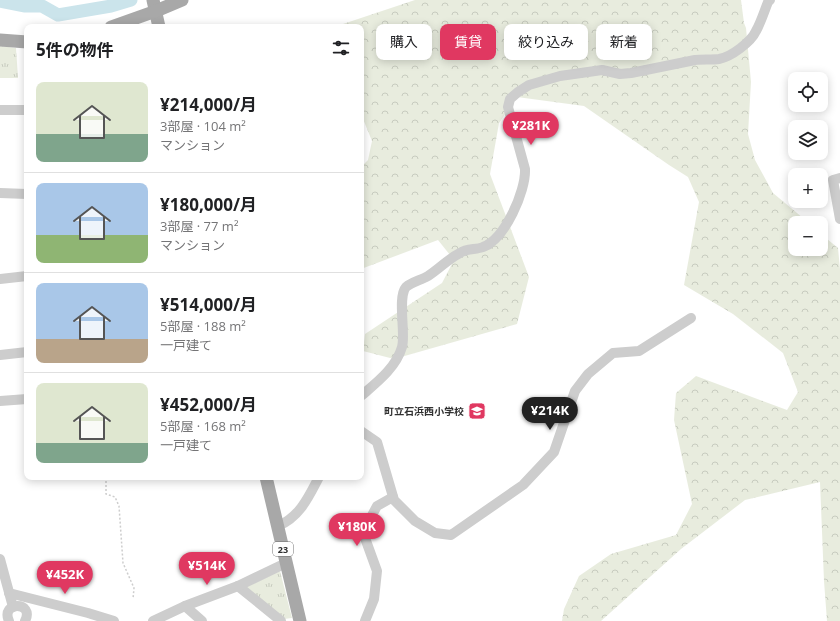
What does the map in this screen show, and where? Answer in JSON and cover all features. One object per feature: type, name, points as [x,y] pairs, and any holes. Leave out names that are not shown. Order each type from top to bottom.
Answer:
[{"type":"main road","points":[[118,24],[155,6],[182,0]]},
{"type":"main road","points":[[155,6],[158,24]]},
{"type":"main road","points":[[0,40],[24,42]]},
{"type":"main road","name":"23","points":[[267,480],[300,621]]},
{"type":"street","points":[[364,393],[385,374],[400,353],[403,346],[402,301],[403,292],[406,287],[426,277],[459,253],[465,250],[483,247],[494,240],[501,232],[514,210],[525,176],[525,169],[508,106],[510,98],[529,85],[560,76],[602,70],[620,74],[632,74],[705,58],[718,59],[726,57],[733,54],[756,32],[770,0]]},
{"type":"street","points":[[0,110],[24,110]]},
{"type":"street","points":[[840,178],[833,180],[840,219]]},
{"type":"street","points":[[0,193],[24,194]]},
{"type":"street","points":[[0,279],[24,276]]},
{"type":"street","points":[[364,433],[377,442],[394,500],[415,521],[436,533],[451,535],[523,485],[554,452],[575,391],[588,374],[613,353],[640,351],[691,318]]},
{"type":"street","points":[[0,355],[24,352]]},
{"type":"street","points":[[0,401],[24,399]]},
{"type":"street","points":[[278,526],[287,522],[304,506],[317,480]]},
{"type":"street","points":[[365,621],[374,599],[377,571],[365,538],[369,521],[377,506],[393,497]]},
{"type":"street","points":[[0,559],[2,573],[13,607]]},
{"type":"street","points":[[153,621],[185,606],[238,586],[286,563]]},
{"type":"street","points":[[238,586],[282,621]]},
{"type":"street","points":[[9,593],[114,621]]},
{"type":"street","points":[[9,621],[7,614],[8,611],[13,607],[19,606],[25,609],[27,615],[25,621]]},
{"type":"street","points":[[185,606],[202,621]]},
{"type":"path","points":[[106,480],[106,494],[115,497],[119,506],[123,563],[134,588],[133,599]]},
{"type":"green space","points":[[415,0],[741,0],[746,28],[751,82],[748,134],[755,160],[773,193],[788,206],[788,208],[791,208],[801,216],[788,216],[788,256],[828,256],[828,240],[838,248],[840,269],[840,621],[827,621],[820,482],[745,500],[681,549],[601,621],[562,621],[564,609],[579,576],[611,554],[676,535],[692,504],[674,420],[676,393],[696,376],[787,410],[798,392],[783,353],[733,314],[684,285],[699,202],[688,177],[584,106],[517,97],[499,123],[490,174],[529,277],[517,324],[394,359],[364,351],[365,334],[442,283],[454,260],[438,240],[364,268],[364,164],[368,160],[372,141],[364,121],[364,24],[343,24]]},
{"type":"green space","points":[[0,46],[16,48],[18,78],[0,78]]},
{"type":"green space","points":[[280,571],[292,618],[284,619],[246,587]]},
{"type":"waterway","points":[[0,1],[24,6],[42,6],[58,15],[111,6],[131,0]]},
{"type":"place","name":"町立石浜西小学校","points":[[477,411]]}]
